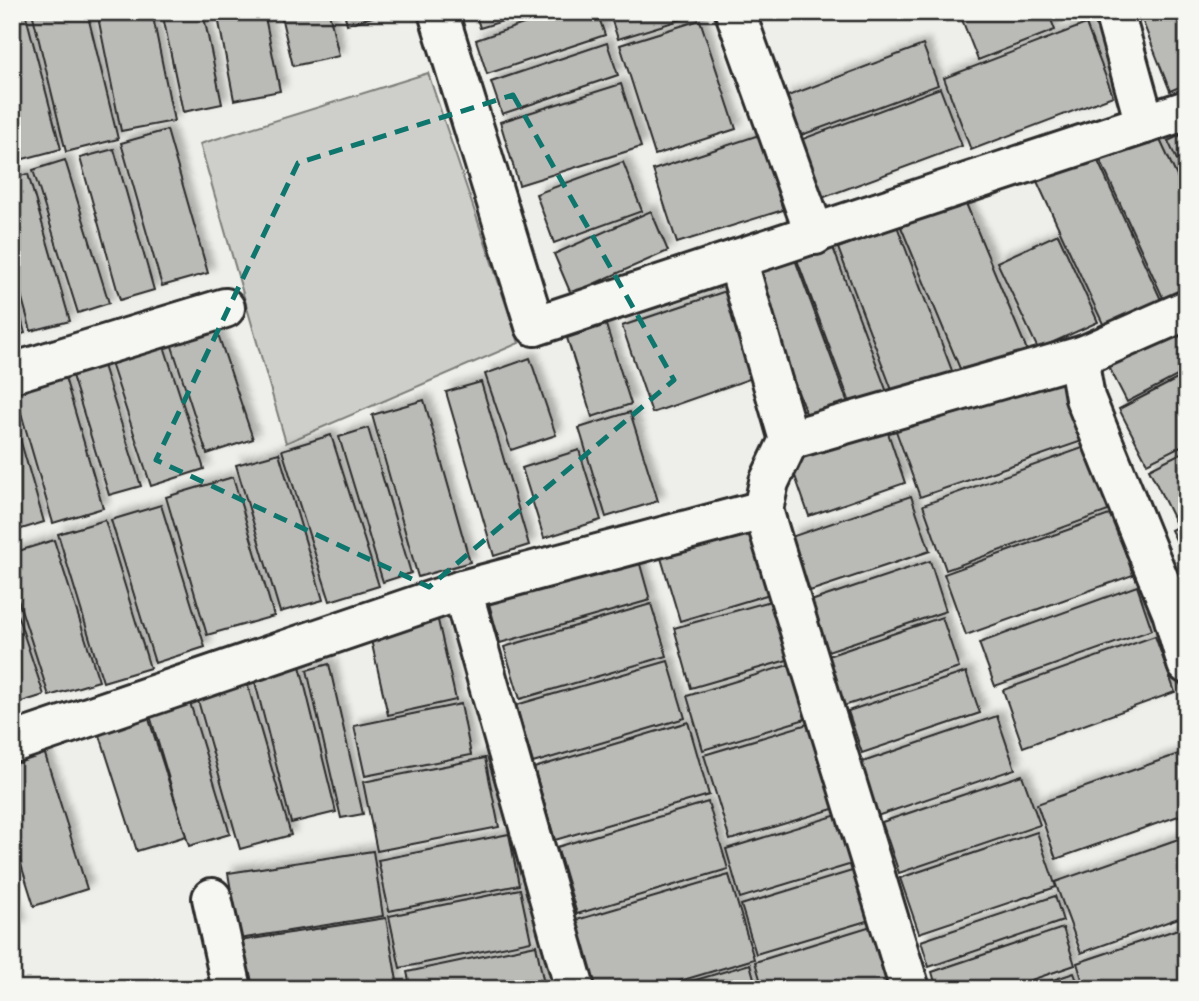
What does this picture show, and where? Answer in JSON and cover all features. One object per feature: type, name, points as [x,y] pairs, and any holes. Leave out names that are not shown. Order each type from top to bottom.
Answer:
[{"type":"street","points":[[438,12],[535,326],[1187,110]]},
{"type":"street","points":[[736,12],[814,235]]},
{"type":"street","points":[[1114,12],[1145,124]]},
{"type":"street","points":[[737,259],[789,440],[769,482],[763,510],[910,989]]},
{"type":"street","points":[[12,373],[225,308]]},
{"type":"street","points":[[789,440],[1085,355],[1187,310]]},
{"type":"street","points":[[1085,355],[1080,369],[1085,398],[1172,611],[1187,664]]},
{"type":"street","points":[[12,743],[461,590],[763,510]]},
{"type":"street","points":[[461,590],[537,865],[575,989]]},
{"type":"street","points":[[212,898],[232,989]]},
{"type":"highlighted area","points":[[513,95],[674,380],[429,587],[156,460],[298,163]]},
{"type":"shaded area","points":[[428,73],[519,343],[286,443],[200,144]]},
{"type":"building","points":[[12,12],[25,12],[61,149],[12,162]]},
{"type":"building","points":[[32,12],[87,12],[118,139],[66,152]]},
{"type":"building","points":[[97,12],[152,12],[174,121],[121,131]]},
{"type":"building","points":[[162,12],[203,12],[222,104],[183,112]]},
{"type":"building","points":[[217,12],[264,12],[280,91],[234,100]]},
{"type":"building","points":[[280,12],[329,12],[339,56],[293,66]]},
{"type":"building","points":[[344,12],[391,12],[347,24]]},
{"type":"building","points":[[475,12],[532,12],[480,28]]},
{"type":"building","points":[[559,12],[597,12],[605,35],[487,74],[476,40]]},
{"type":"building","points":[[609,12],[706,12],[618,39]]},
{"type":"building","points":[[959,12],[1048,12],[1055,30],[978,60]]},
{"type":"building","points":[[1139,12],[1187,12],[1187,84],[1170,91]]},
{"type":"building","points":[[700,20],[736,129],[655,155],[620,45]]},
{"type":"building","points":[[1086,24],[1113,96],[971,150],[944,78]]},
{"type":"building","points":[[607,43],[618,75],[502,114],[491,82]]},
{"type":"building","points":[[923,45],[938,85],[799,136],[785,97]]},
{"type":"building","points":[[621,84],[641,147],[519,185],[500,122]]},
{"type":"building","points":[[940,88],[962,146],[822,198],[800,140]]},
{"type":"building","points":[[1154,127],[1187,198],[1187,303],[1169,311],[1097,153]]},
{"type":"building","points":[[167,130],[208,273],[162,286],[121,143]]},
{"type":"building","points":[[1187,132],[1187,181],[1168,141]]},
{"type":"building","points":[[759,135],[783,210],[677,243],[653,170]]},
{"type":"building","points":[[114,149],[154,290],[120,300],[80,158]]},
{"type":"building","points":[[1093,150],[1167,313],[1110,339],[1035,177]]},
{"type":"building","points":[[65,160],[109,303],[78,313],[33,170]]},
{"type":"building","points":[[623,162],[642,211],[554,243],[536,194]]},
{"type":"building","points":[[28,174],[70,321],[31,331],[12,262],[12,178]]},
{"type":"building","points":[[965,201],[1027,350],[963,376],[901,227]]},
{"type":"building","points":[[651,211],[668,251],[571,294],[554,254]]},
{"type":"building","points":[[897,226],[954,376],[895,398],[838,248]]},
{"type":"building","points":[[1058,234],[1098,322],[1038,349],[997,262]]},
{"type":"building","points":[[832,245],[891,403],[855,416],[796,257]]},
{"type":"building","points":[[793,254],[852,414],[812,429],[752,269]]},
{"type":"building","points":[[12,286],[25,333],[12,337]]},
{"type":"building","points":[[732,289],[761,375],[652,413],[622,326]]},
{"type":"building","points":[[213,319],[253,439],[207,454],[168,334]]},
{"type":"building","points":[[1187,322],[1187,371],[1127,402],[1107,363]]},
{"type":"building","points":[[606,325],[631,404],[592,417],[567,338]]},
{"type":"building","points":[[163,343],[204,469],[151,486],[110,360]]},
{"type":"building","points":[[100,356],[141,486],[109,495],[69,366]]},
{"type":"building","points":[[530,358],[556,435],[511,450],[485,374]]},
{"type":"building","points":[[62,367],[103,508],[53,523],[12,382]]},
{"type":"building","points":[[1062,368],[1088,439],[920,497],[892,420]]},
{"type":"building","points":[[1187,374],[1187,443],[1147,463],[1119,409]]},
{"type":"building","points":[[481,382],[529,545],[494,556],[446,392]]},
{"type":"building","points":[[424,400],[470,562],[418,577],[372,415]]},
{"type":"building","points":[[12,411],[44,522],[12,532]]},
{"type":"building","points":[[630,412],[658,501],[606,517],[579,428]]},
{"type":"building","points":[[884,421],[905,483],[809,516],[787,453]]},
{"type":"building","points":[[368,428],[411,573],[383,582],[339,437]]},
{"type":"building","points":[[331,435],[379,586],[330,601],[282,450]]},
{"type":"building","points":[[1088,446],[1111,510],[946,570],[923,505]]},
{"type":"building","points":[[579,450],[601,520],[544,538],[522,468]]},
{"type":"building","points":[[1187,450],[1187,519],[1176,524],[1149,469]]},
{"type":"building","points":[[279,453],[323,600],[280,612],[236,465]]},
{"type":"building","points":[[233,477],[274,616],[207,635],[166,497]]},
{"type":"building","points":[[911,496],[930,551],[810,591],[791,537]]},
{"type":"building","points":[[161,505],[205,647],[155,663],[111,520]]},
{"type":"building","points":[[1112,514],[1133,575],[966,635],[944,574]]},
{"type":"building","points":[[105,520],[150,668],[103,682],[58,534]]},
{"type":"building","points":[[1187,522],[1187,562],[1171,530]]},
{"type":"building","points":[[755,531],[773,593],[680,621],[661,558]]},
{"type":"building","points":[[54,540],[99,681],[49,696],[12,581],[12,553]]},
{"type":"building","points":[[636,550],[650,600],[500,643],[486,593]]},
{"type":"building","points":[[930,561],[946,611],[828,651],[811,601]]},
{"type":"building","points":[[1137,586],[1152,630],[995,686],[979,643]]},
{"type":"building","points":[[12,599],[44,695],[12,705]]},
{"type":"building","points":[[778,599],[794,658],[691,688],[674,628]]},
{"type":"building","points":[[651,604],[667,656],[520,699],[504,647]]},
{"type":"building","points":[[437,616],[456,700],[388,715],[369,631]]},
{"type":"building","points":[[942,617],[959,668],[844,706],[828,656]]},
{"type":"building","points":[[1155,636],[1175,692],[1023,747],[1003,690]]},
{"type":"building","points":[[668,661],[685,718],[533,763],[516,705]]},
{"type":"building","points":[[795,663],[812,717],[703,750],[687,696]]},
{"type":"building","points":[[329,664],[363,814],[341,818],[307,670]]},
{"type":"building","points":[[300,666],[336,812],[291,823],[254,678]]},
{"type":"building","points":[[966,672],[980,713],[862,753],[848,711]]},
{"type":"building","points":[[245,676],[291,835],[240,849],[195,690]]},
{"type":"building","points":[[188,696],[230,834],[189,846],[148,709]]},
{"type":"building","points":[[461,704],[471,755],[365,776],[354,726]]},
{"type":"building","points":[[147,713],[186,836],[137,851],[98,729]]},
{"type":"building","points":[[997,716],[1015,769],[877,816],[860,763]]},
{"type":"building","points":[[688,722],[709,795],[555,840],[534,768]]},
{"type":"building","points":[[811,723],[836,808],[730,840],[704,755]]},
{"type":"building","points":[[43,748],[87,889],[34,906],[12,836],[12,757]]},
{"type":"building","points":[[1187,751],[1187,813],[1056,859],[1037,804]]},
{"type":"building","points":[[485,758],[499,827],[377,851],[363,782]]},
{"type":"building","points":[[1022,775],[1040,825],[899,873],[882,822]]},
{"type":"building","points":[[708,802],[728,869],[577,914],[557,847]]},
{"type":"building","points":[[847,812],[862,861],[740,898],[726,849]]},
{"type":"building","points":[[1037,832],[1056,887],[919,933],[900,878]]},
{"type":"building","points":[[509,834],[519,885],[389,911],[378,860]]},
{"type":"building","points":[[1187,836],[1187,915],[1081,953],[1055,882]]},
{"type":"building","points":[[373,851],[383,916],[239,939],[228,873]]},
{"type":"building","points":[[865,867],[880,917],[756,954],[741,905]]},
{"type":"building","points":[[729,875],[754,959],[653,989],[590,989],[570,922]]},
{"type":"building","points":[[520,889],[531,941],[400,968],[389,916]]},
{"type":"building","points":[[1055,896],[1063,921],[929,967],[921,941]]},
{"type":"building","points":[[12,903],[20,925],[12,927]]},
{"type":"building","points":[[386,918],[397,981],[347,989],[246,989],[239,941]]},
{"type":"building","points":[[881,923],[899,980],[868,989],[763,989],[755,962]]},
{"type":"building","points":[[1187,926],[1187,989],[1085,989],[1077,963]]},
{"type":"building","points":[[1063,928],[1075,965],[1005,989],[937,989],[932,972]]},
{"type":"building","points":[[536,945],[545,989],[411,989],[407,972]]},
{"type":"building","points":[[750,964],[757,989],[665,989]]},
{"type":"building","points":[[1074,973],[1080,989],[1026,989]]},
{"type":"building","points":[[403,984],[404,989],[375,989]]}]
